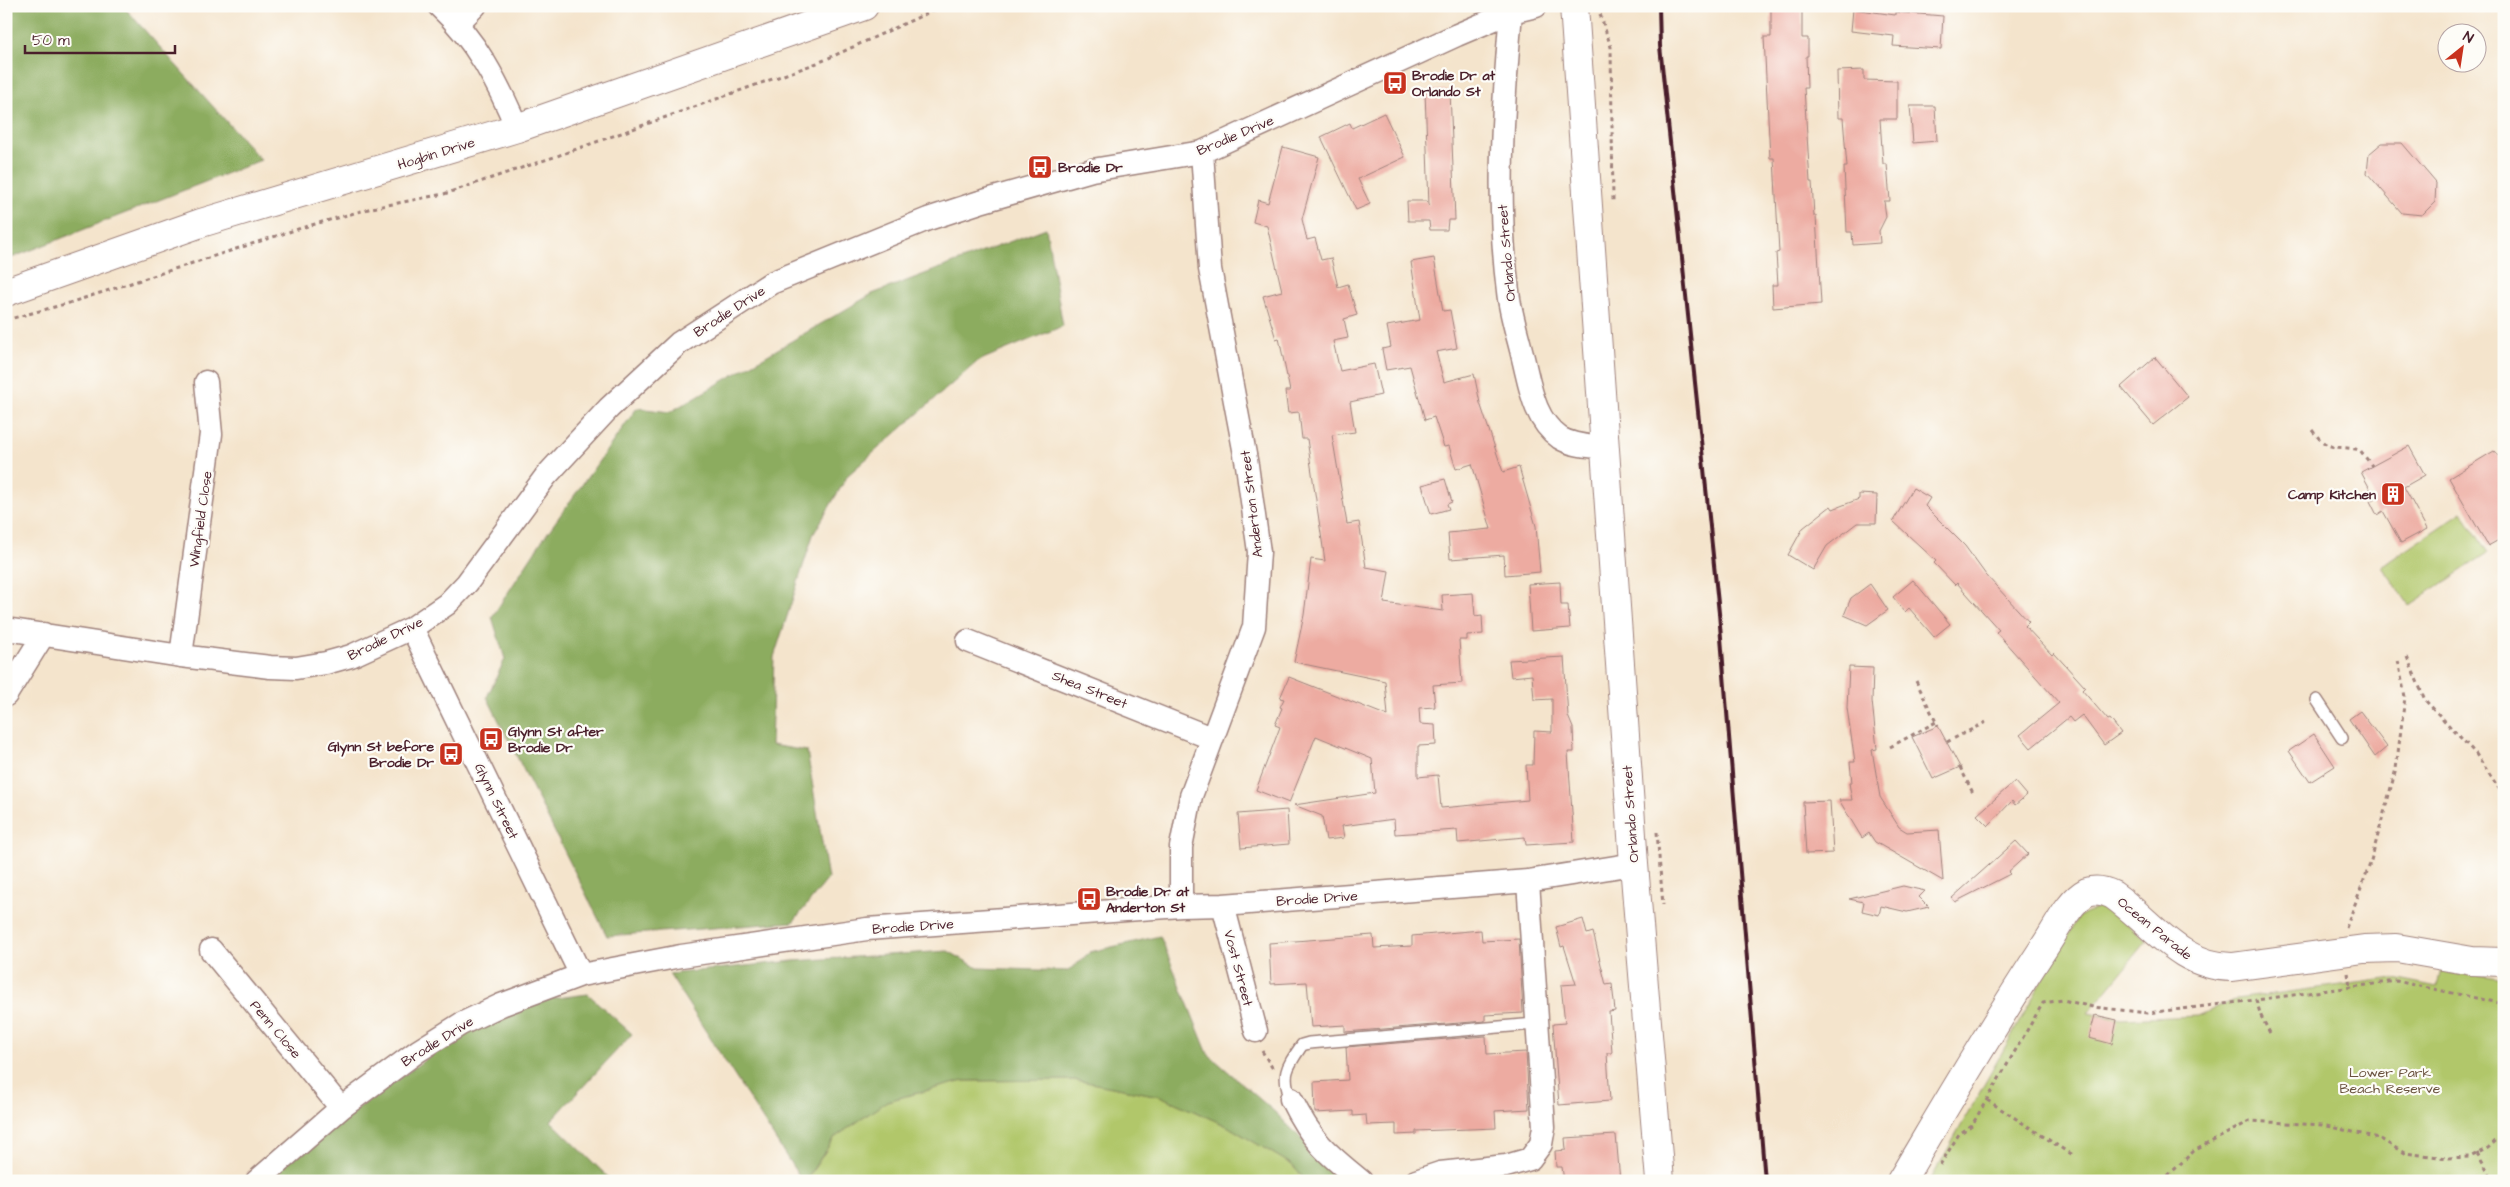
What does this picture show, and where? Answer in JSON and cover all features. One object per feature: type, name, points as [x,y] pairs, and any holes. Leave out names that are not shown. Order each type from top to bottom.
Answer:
[{"type":"street","points":[[439,6],[458,23],[500,89],[517,128]]},
{"type":"street","points":[[458,23],[475,6]]},
{"type":"street","name":"Hogbin Drive","points":[[6,292],[201,224],[517,128],[864,6]]},
{"type":"street","name":"Brodie Drive","points":[[6,629],[181,656],[270,667],[296,668],[326,663],[351,656],[412,628],[447,604],[467,583],[546,476],[609,408],[679,344],[771,283],[928,219],[980,202],[1092,170],[1202,152],[1511,12],[1536,6]]},
{"type":"street","name":"Orlando Street","points":[[1574,6],[1634,864],[1660,1181]]},
{"type":"street","name":"Orlando Street","points":[[1511,12],[1501,143],[1501,219],[1508,294],[1534,404],[1545,424],[1560,438],[1578,445],[1604,448]]},
{"type":"street","name":"Anderton Street","points":[[1181,906],[1183,839],[1191,796],[1254,627],[1259,552],[1247,465],[1210,269],[1202,152]]},
{"type":"street","name":"Wingfield Close","points":[[181,656],[211,434],[206,382]]},
{"type":"street","name":"Glynn Street","points":[[412,628],[581,975]]},
{"type":"street","points":[[6,695],[44,634]]},
{"type":"street","name":"Shea Street","points":[[968,641],[1212,738]]},
{"type":"street","name":"Brodie Drive","points":[[257,1181],[341,1108],[418,1051],[462,1024],[502,1004],[581,975],[682,956],[867,929],[1181,906],[1223,905],[1528,881],[1634,864]]},
{"type":"street","points":[[1416,1181],[1440,1173],[1506,1166],[1530,1159],[1541,1144],[1544,1127],[1528,881]]},
{"type":"street","name":"Ocean Parade","points":[[1901,1181],[2021,983],[2065,916],[2087,892],[2104,891],[2113,894],[2179,951],[2196,961],[2214,967],[2232,967],[2364,949],[2397,948],[2472,961],[2504,962]]},
{"type":"street","name":"Vost Street","points":[[1223,905],[1257,1037]]},
{"type":"street","name":"Penn Close","points":[[211,950],[341,1108]]},
{"type":"street","points":[[1291,1099],[1306,1129],[1327,1154],[1361,1181]]},
{"type":"lane","points":[[2317,700],[2342,738]]},
{"type":"lane","points":[[1291,1099],[1285,1083],[1286,1074],[1302,1046],[1309,1043],[1536,1024]]},
{"type":"path","points":[[6,320],[60,305],[301,228],[372,208],[444,194],[557,156],[820,62],[943,6]]},
{"type":"path","points":[[2312,430],[2322,443],[2330,447],[2360,450],[2372,466]]},
{"type":"path","points":[[2406,657],[2425,700],[2476,754],[2504,796]]},
{"type":"path","points":[[2343,937],[2370,864],[2396,769],[2405,698],[2398,660]]},
{"type":"path","points":[[1890,747],[1937,724],[1916,681]]},
{"type":"path","points":[[1947,742],[1986,722]]},
{"type":"path","points":[[1960,767],[1974,795]]},
{"type":"path","points":[[1939,1167],[1959,1134],[1972,1125],[2039,1009],[2043,1003],[2049,1000],[2062,1000],[2093,1007],[2148,1013],[2396,981],[2504,1004]]},
{"type":"path","points":[[2256,1000],[2261,1016],[2270,1033]]},
{"type":"path","points":[[1257,1037],[1277,1076]]},
{"type":"path","points":[[1987,1100],[2072,1154]]},
{"type":"path","points":[[2162,1181],[2194,1152],[2250,1121],[2322,1125],[2379,1138],[2404,1152],[2426,1157],[2470,1157],[2488,1148],[2504,1134]]},
{"type":"path","points":[[2477,1153],[2493,1181]]},
{"type":"green space","points":[[6,6],[123,6],[261,160],[6,260]]},
{"type":"green space","points":[[1046,228],[1063,326],[978,361],[848,475],[813,535],[774,657],[771,745],[807,751],[828,879],[793,922],[607,936],[487,697],[505,659],[492,617],[541,542],[637,408],[670,412],[872,294]]},
{"type":"green space","points":[[2462,512],[2488,553],[2409,605],[2382,566]]},
{"type":"green space","name":"Lower Park Beach Reserve","points":[[2100,906],[2114,912],[2147,941],[2088,1013],[2121,1019],[2198,1016],[2236,999],[2394,978],[2438,987],[2442,968],[2504,978],[2504,1181],[1930,1181],[2078,917]]},
{"type":"green space","points":[[1160,936],[1208,1054],[1277,1114],[1343,1181],[1306,1181],[1291,1164],[1227,1126],[1160,1096],[1075,1080],[963,1081],[887,1101],[834,1138],[805,1181],[802,1181],[669,974],[793,961],[948,951],[978,968],[1069,971],[1090,952]]},
{"type":"green space","points":[[588,994],[632,1034],[551,1121],[612,1181],[257,1181],[501,1005]]},
{"type":"green space","points":[[1076,1080],[1160,1096],[1227,1126],[1291,1164],[1306,1181],[806,1181],[834,1138],[887,1101],[963,1081]]},
{"type":"building","points":[[1771,6],[1802,6],[1802,38],[1808,38],[1808,56],[1806,56],[1807,88],[1804,88],[1810,182],[1812,182],[1814,216],[1816,216],[1821,304],[1773,308],[1772,285],[1778,285],[1776,253],[1779,252],[1774,158],[1770,158],[1764,37],[1771,37]]},
{"type":"building","points":[[1853,9],[1895,15],[1895,12],[1943,16],[1941,49],[1893,46],[1894,36],[1851,31]]},
{"type":"building","points":[[1864,70],[1864,80],[1897,81],[1897,119],[1880,119],[1883,164],[1887,164],[1890,201],[1884,201],[1886,217],[1879,231],[1880,243],[1853,245],[1852,232],[1847,232],[1844,167],[1847,167],[1843,118],[1838,118],[1837,71]]},
{"type":"building","points":[[1450,90],[1455,220],[1448,220],[1447,230],[1430,230],[1429,221],[1408,221],[1407,201],[1426,201],[1429,206],[1425,91]]},
{"type":"building","points":[[1910,106],[1935,106],[1937,141],[1913,143]]},
{"type":"building","points":[[1384,113],[1405,157],[1358,179],[1370,204],[1356,210],[1321,137],[1350,123],[1352,128]]},
{"type":"building","points":[[2382,143],[2402,143],[2436,183],[2435,202],[2422,215],[2402,213],[2367,173],[2369,154]]},
{"type":"building","points":[[1283,147],[1319,157],[1302,219],[1307,240],[1315,238],[1321,260],[1331,258],[1338,287],[1348,284],[1357,315],[1344,319],[1348,338],[1333,341],[1340,371],[1374,364],[1381,395],[1350,402],[1355,432],[1332,435],[1347,524],[1359,522],[1366,567],[1389,571],[1384,603],[1443,611],[1442,595],[1473,593],[1475,616],[1482,615],[1483,634],[1467,635],[1467,640],[1459,640],[1462,683],[1433,685],[1435,707],[1419,708],[1420,724],[1435,725],[1436,745],[1418,746],[1418,777],[1438,775],[1441,808],[1528,800],[1526,765],[1533,765],[1534,731],[1552,732],[1552,699],[1534,700],[1532,675],[1511,677],[1509,660],[1564,657],[1568,716],[1573,728],[1574,752],[1568,752],[1574,842],[1526,845],[1525,837],[1458,843],[1457,830],[1395,834],[1394,819],[1342,826],[1344,838],[1326,840],[1322,816],[1294,805],[1375,793],[1372,759],[1316,736],[1289,803],[1256,790],[1280,727],[1275,725],[1284,699],[1280,698],[1289,677],[1388,716],[1385,681],[1294,662],[1304,615],[1311,559],[1325,561],[1307,439],[1302,439],[1299,412],[1288,413],[1285,391],[1290,391],[1279,338],[1276,339],[1263,296],[1282,291],[1267,226],[1253,222],[1258,200],[1268,203]]},
{"type":"building","points":[[1434,258],[1443,311],[1450,310],[1457,348],[1436,352],[1444,382],[1474,374],[1480,403],[1503,472],[1519,467],[1536,526],[1540,572],[1505,575],[1504,555],[1450,559],[1448,533],[1491,529],[1472,464],[1456,469],[1449,446],[1444,447],[1434,417],[1425,420],[1410,366],[1386,370],[1382,349],[1391,347],[1387,326],[1420,320],[1411,262]]},
{"type":"building","points":[[2155,357],[2188,397],[2153,425],[2121,387]]},
{"type":"building","name":"Camp Kitchen","points":[[2409,446],[2425,475],[2404,487],[2427,529],[2401,543],[2383,511],[2377,515],[2370,501],[2375,498],[2361,472]]},
{"type":"building","points":[[2494,451],[2504,463],[2504,537],[2488,546],[2449,478]]},
{"type":"building","points":[[1445,479],[1452,502],[1447,504],[1449,509],[1431,514],[1422,485]]},
{"type":"building","points":[[1913,488],[1930,498],[1925,506],[1965,546],[1986,575],[2029,622],[2025,626],[2052,655],[2054,653],[2085,687],[2082,690],[2121,733],[2104,745],[2082,715],[2073,722],[2069,717],[2031,748],[2020,735],[2059,703],[1996,632],[1999,630],[1957,583],[1955,585],[1934,563],[1936,561],[1893,521]]},
{"type":"building","points":[[1859,494],[1877,495],[1876,523],[1857,523],[1827,546],[1813,570],[1788,555],[1803,528],[1831,506],[1833,509],[1859,499]]},
{"type":"building","points":[[1913,580],[1950,624],[1934,637],[1909,608],[1905,612],[1893,597]]},
{"type":"building","points":[[1560,582],[1561,605],[1568,605],[1570,628],[1531,631],[1528,584]]},
{"type":"building","points":[[1870,584],[1888,610],[1867,625],[1844,615],[1851,598]]},
{"type":"building","points":[[1849,667],[1873,668],[1872,701],[1877,749],[1872,750],[1880,797],[1899,827],[1907,832],[1939,830],[1943,881],[1875,842],[1869,833],[1862,838],[1839,800],[1852,800],[1849,783],[1852,783],[1850,762],[1855,762],[1847,708]]},
{"type":"building","points":[[2360,711],[2387,747],[2375,757],[2349,719]]},
{"type":"building","points":[[1938,726],[1960,767],[1933,779],[1912,737]]},
{"type":"building","points":[[2314,734],[2335,766],[2310,782],[2289,751]]},
{"type":"building","points":[[2015,781],[2027,795],[2015,805],[2012,801],[1988,826],[1977,815]]},
{"type":"building","points":[[1830,801],[1833,853],[1806,854],[1803,802]]},
{"type":"building","points":[[1287,810],[1289,844],[1241,848],[1238,814]]},
{"type":"building","points":[[2016,841],[2028,854],[2008,872],[2010,874],[1955,902],[1952,898]]},
{"type":"building","points":[[1903,886],[1925,891],[1919,897],[1929,907],[1907,912],[1881,906],[1879,915],[1862,911],[1864,902],[1849,899]]},
{"type":"building","points":[[1583,919],[1587,934],[1593,932],[1606,985],[1612,984],[1615,1011],[1609,1012],[1612,1053],[1607,1053],[1610,1101],[1559,1105],[1553,1024],[1565,1023],[1561,985],[1576,984],[1564,946],[1561,947],[1556,927]]},
{"type":"building","points":[[1481,930],[1482,941],[1519,939],[1523,1013],[1485,1015],[1485,1021],[1345,1032],[1345,1025],[1311,1027],[1307,982],[1271,984],[1269,943],[1373,935],[1374,948],[1412,946],[1412,936]]},
{"type":"building","points":[[2095,1015],[2117,1020],[2112,1044],[2089,1038]]},
{"type":"building","points":[[1486,1036],[1487,1054],[1526,1052],[1529,1109],[1495,1111],[1496,1128],[1416,1131],[1416,1134],[1396,1135],[1396,1124],[1367,1125],[1366,1115],[1353,1116],[1353,1111],[1315,1113],[1314,1082],[1348,1080],[1346,1047]]},
{"type":"building","points":[[1616,1135],[1620,1181],[1564,1181],[1562,1167],[1556,1167],[1555,1151],[1566,1150],[1565,1138]]},
{"type":"railway","points":[[1659,6],[1660,46],[1719,613],[1765,1181]]},
{"type":"place","name":"Brodie Dr at Orlando St","points":[[1395,83]]},
{"type":"place","name":"Brodie Dr","points":[[1040,167]]},
{"type":"place","name":"Camp Kitchen","points":[[2393,494]]},
{"type":"place","name":"Glynn St after Brodie Dr","points":[[491,739]]},
{"type":"place","name":"Glynn St before Brodie Dr","points":[[451,754]]},
{"type":"place","name":"Brodie Dr at Anderton St","points":[[1089,899]]}]
